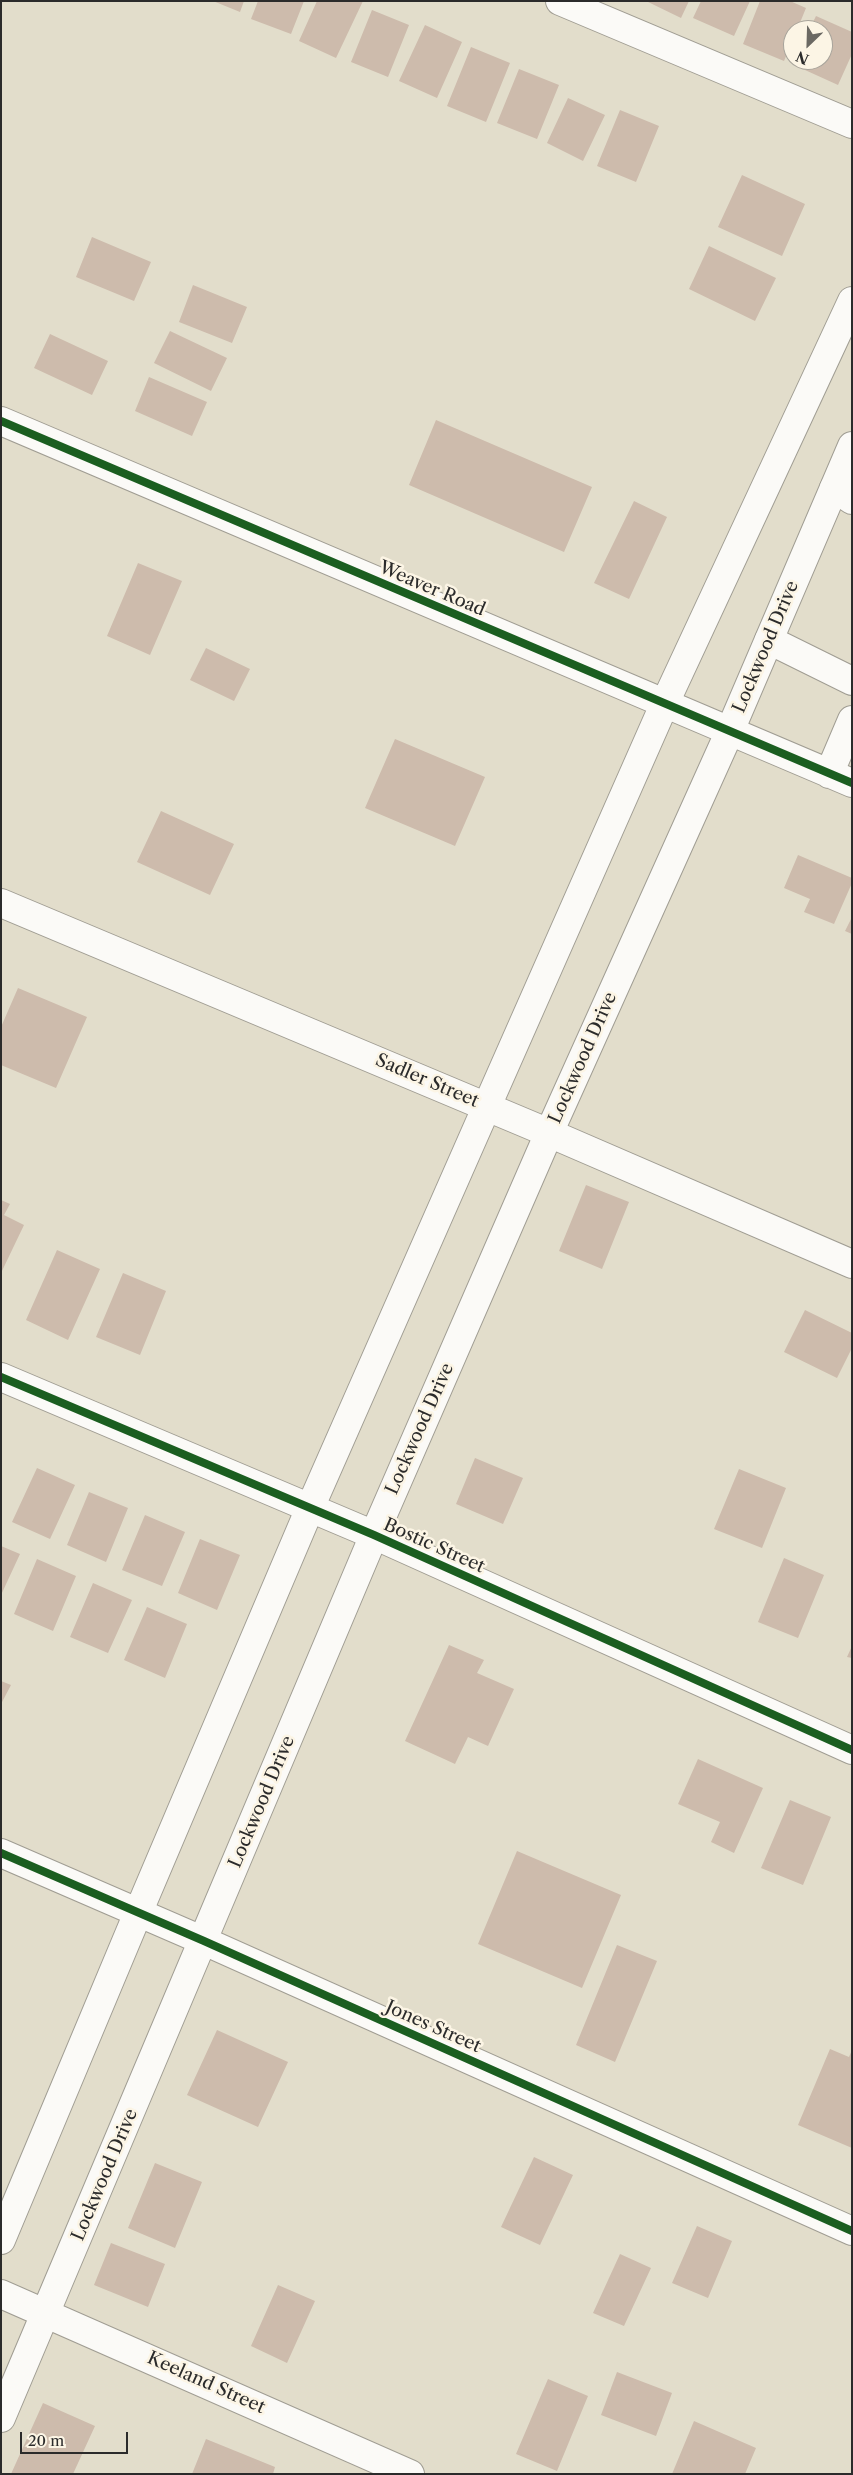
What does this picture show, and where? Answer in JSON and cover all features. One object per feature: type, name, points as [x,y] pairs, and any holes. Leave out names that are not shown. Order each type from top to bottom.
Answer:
[{"type":"main road","points":[[560,1],[852,124]]},
{"type":"main road","points":[[1,2240],[310,1508],[664,705],[852,301]]},
{"type":"main road","name":"Weaver Road","points":[[1,422],[840,779]]},
{"type":"main road","name":"Lockwood Drive","points":[[1,2418],[374,1535],[549,1133],[769,640],[843,494],[852,446]]},
{"type":"main road","points":[[769,640],[852,681]]},
{"type":"main road","points":[[840,779],[852,720]]},
{"type":"main road","name":"Sadler Street","points":[[1,903],[487,1106],[852,1264]]},
{"type":"main road","name":"Bostic Street","points":[[1,1377],[374,1535],[852,1750]]},
{"type":"main road","name":"Jones Street","points":[[1,1853],[204,1941],[852,2231]]},
{"type":"main road","name":"Keeland Street","points":[[1,2294],[410,2474]]},
{"type":"building","points":[[213,1],[244,1],[240,12]]},
{"type":"building","points":[[258,1],[304,1],[291,34],[251,19]]},
{"type":"building","points":[[317,1],[363,1],[336,58],[299,41]]},
{"type":"building","points":[[646,1],[689,1],[681,18]]},
{"type":"building","points":[[701,1],[750,1],[734,36],[693,18]]},
{"type":"building","points":[[760,1],[790,1],[806,8],[801,20],[783,20],[783,61],[743,44]]},
{"type":"building","points":[[372,10],[409,25],[388,77],[351,62]]},
{"type":"building","points":[[816,16],[825,20],[814,20]]},
{"type":"building","points":[[833,24],[852,32],[852,54],[838,85],[805,70],[833,70]]},
{"type":"building","points":[[425,25],[462,42],[437,98],[399,81]]},
{"type":"building","points":[[471,47],[510,63],[486,122],[447,106]]},
{"type":"building","points":[[519,69],[559,85],[537,139],[497,123]]},
{"type":"building","points":[[568,98],[605,115],[583,161],[547,143]]},
{"type":"building","points":[[620,110],[659,126],[636,182],[597,166]]},
{"type":"building","points":[[742,175],[805,204],[782,256],[718,227]]},
{"type":"building","points":[[92,237],[151,262],[134,301],[76,277]]},
{"type":"building","points":[[709,246],[776,278],[755,321],[689,289]]},
{"type":"building","points":[[193,285],[247,307],[232,343],[179,322]]},
{"type":"building","points":[[170,331],[227,358],[211,391],[154,363]]},
{"type":"building","points":[[50,334],[108,361],[92,395],[34,368]]},
{"type":"building","points":[[149,377],[207,402],[192,436],[135,411]]},
{"type":"building","points":[[436,420],[592,487],[564,552],[409,485]]},
{"type":"building","points":[[634,501],[667,517],[629,599],[594,583]]},
{"type":"building","points":[[138,563],[182,581],[150,655],[107,636]]},
{"type":"building","points":[[206,648],[250,669],[234,701],[190,680]]},
{"type":"building","points":[[395,739],[485,777],[455,846],[365,808]]},
{"type":"building","points":[[161,811],[234,844],[210,895],[137,862]]},
{"type":"building","points":[[798,855],[852,878],[852,883],[834,924],[804,912],[810,899],[784,888]]},
{"type":"building","points":[[852,917],[852,934],[845,931]]},
{"type":"building","points":[[18,988],[87,1017],[56,1088],[1,1065],[1,1027]]},
{"type":"building","points":[[586,1185],[629,1202],[602,1269],[559,1251]]},
{"type":"building","points":[[1,1200],[10,1204],[4,1215],[24,1225],[1,1273]]},
{"type":"building","points":[[57,1250],[100,1269],[68,1340],[26,1320]]},
{"type":"building","points":[[123,1273],[166,1291],[140,1355],[96,1337]]},
{"type":"building","points":[[805,1310],[852,1333],[852,1348],[837,1378],[784,1352]]},
{"type":"building","points":[[475,1458],[523,1478],[503,1524],[456,1504]]},
{"type":"building","points":[[37,1468],[75,1485],[50,1539],[12,1522]]},
{"type":"building","points":[[739,1469],[786,1488],[762,1548],[714,1529]]},
{"type":"building","points":[[89,1492],[128,1508],[106,1562],[67,1545]]},
{"type":"building","points":[[145,1515],[185,1532],[162,1586],[122,1570]]},
{"type":"building","points":[[200,1539],[240,1555],[217,1610],[178,1593]]},
{"type":"building","points":[[1,1546],[20,1554],[1,1595]]},
{"type":"building","points":[[784,1558],[824,1575],[798,1638],[758,1622]]},
{"type":"building","points":[[37,1559],[76,1576],[53,1631],[14,1614]]},
{"type":"building","points":[[93,1583],[132,1600],[108,1653],[70,1637]]},
{"type":"building","points":[[147,1607],[187,1624],[165,1678],[124,1660]]},
{"type":"building","points":[[449,1645],[484,1660],[477,1673],[514,1689],[488,1746],[468,1737],[455,1764],[405,1741]]},
{"type":"building","points":[[852,1646],[852,1658],[847,1657]]},
{"type":"building","points":[[1,1681],[11,1685],[1,1704]]},
{"type":"building","points":[[698,1759],[763,1788],[734,1853],[711,1842],[720,1822],[678,1804]]},
{"type":"building","points":[[790,1800],[831,1817],[803,1885],[761,1868]]},
{"type":"building","points":[[517,1851],[621,1895],[582,1988],[478,1944]]},
{"type":"building","points":[[617,1945],[657,1961],[615,2062],[576,2045]]},
{"type":"building","points":[[217,2030],[288,2062],[258,2127],[187,2095]]},
{"type":"building","points":[[830,2049],[849,2057],[852,2050],[852,2148],[798,2125]]},
{"type":"building","points":[[534,2157],[573,2175],[540,2245],[501,2227]]},
{"type":"building","points":[[155,2163],[202,2182],[175,2248],[128,2228]]},
{"type":"building","points":[[697,2226],[732,2241],[708,2298],[672,2283]]},
{"type":"building","points":[[111,2243],[165,2264],[148,2307],[94,2285]]},
{"type":"building","points":[[620,2254],[651,2268],[624,2326],[593,2313]]},
{"type":"building","points":[[278,2285],[315,2301],[287,2363],[251,2346]]},
{"type":"building","points":[[617,2372],[672,2393],[656,2436],[601,2415]]},
{"type":"building","points":[[548,2379],[588,2396],[557,2471],[516,2454]]},
{"type":"building","points":[[43,2403],[95,2426],[73,2474],[11,2474]]},
{"type":"building","points":[[694,2421],[756,2448],[745,2474],[672,2474]]},
{"type":"building","points":[[206,2439],[275,2467],[273,2474],[192,2474]]},
{"type":"cycle path","points":[[1,421],[852,783]]},
{"type":"cycle path","points":[[1,1377],[374,1535],[852,1750]]},
{"type":"cycle path","points":[[1,1853],[204,1941],[852,2231]]}]
